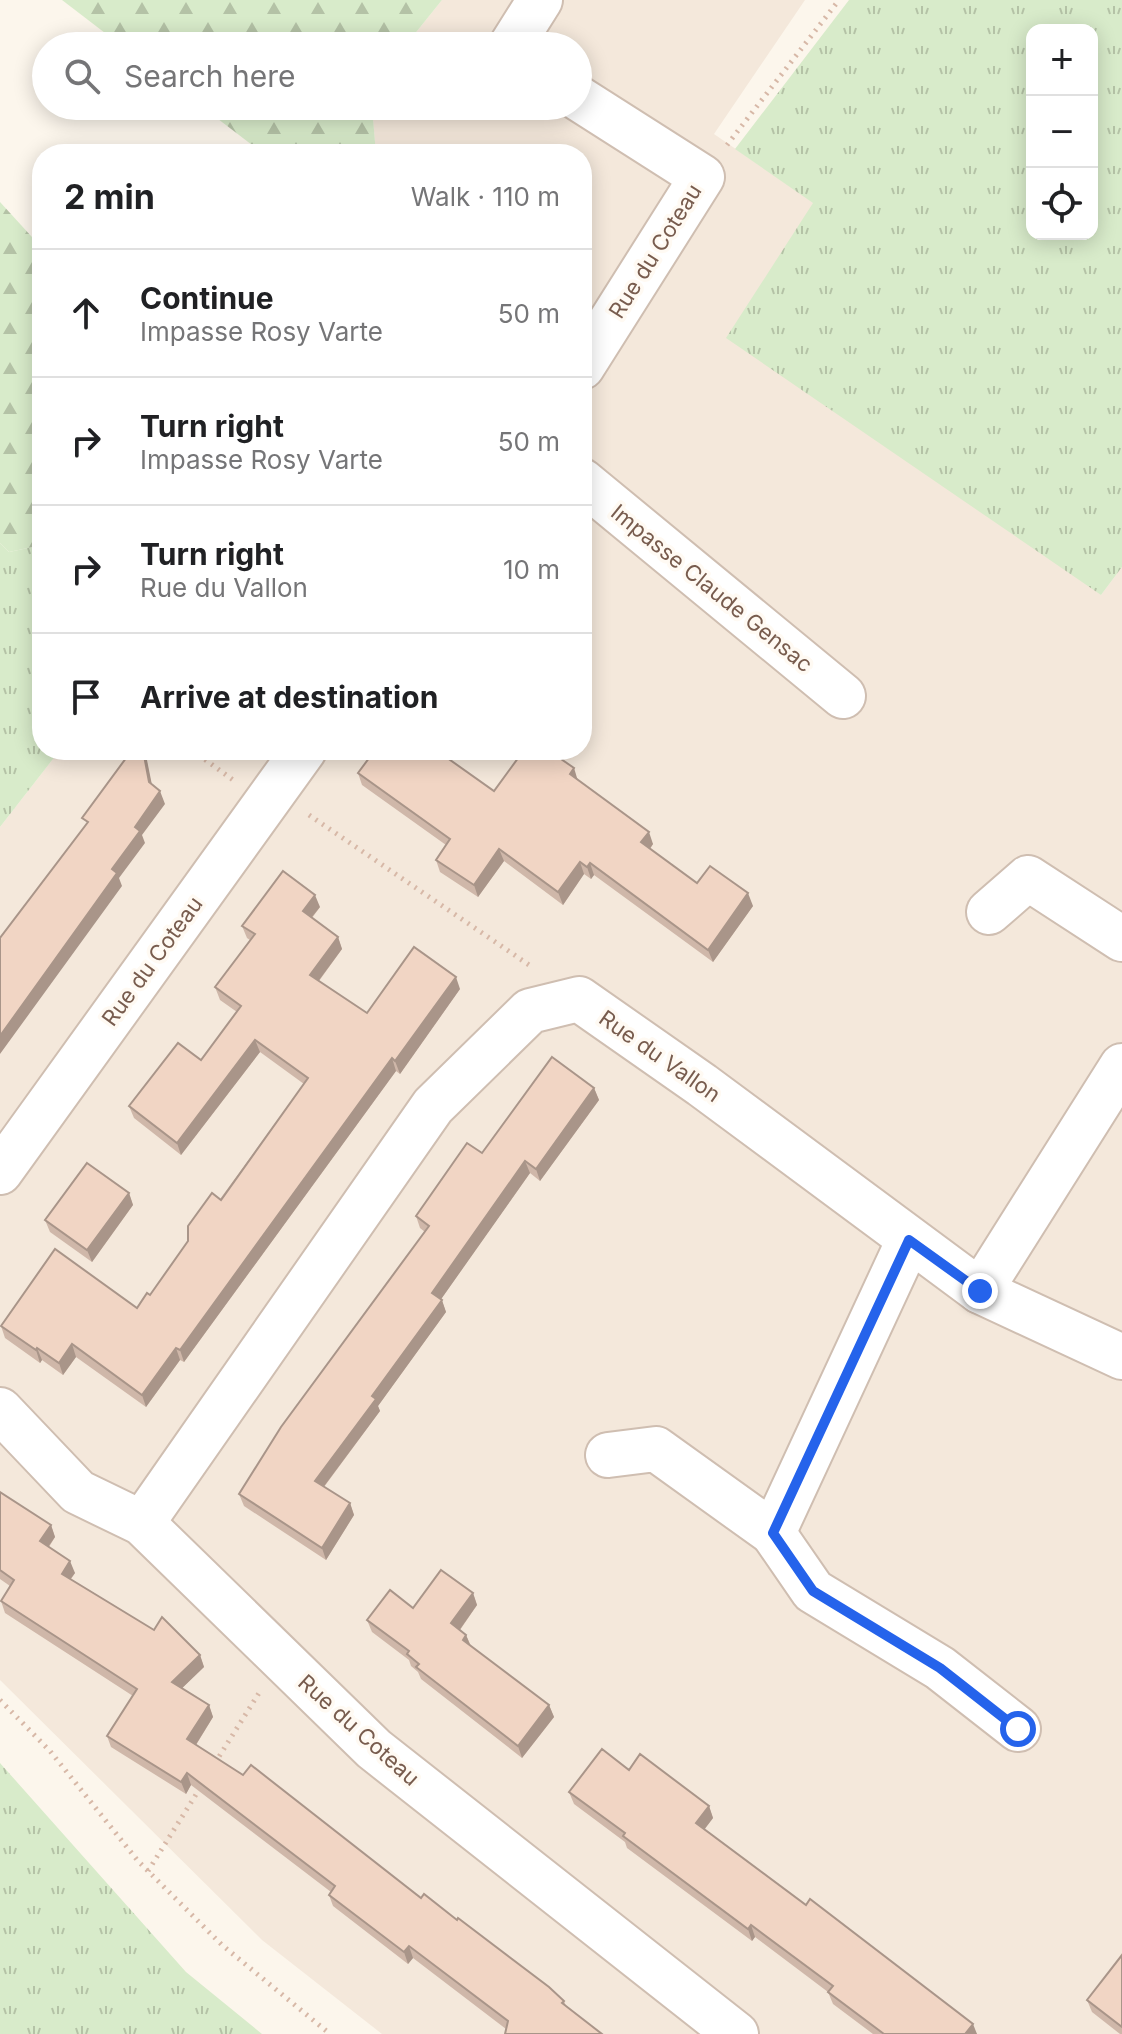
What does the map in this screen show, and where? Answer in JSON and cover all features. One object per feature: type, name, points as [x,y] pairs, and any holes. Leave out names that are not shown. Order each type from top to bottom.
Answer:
[{"type":"street","points":[[520,32],[540,0]]},
{"type":"street","name":"Rue du Coteau","points":[[592,107],[702,177],[592,351]]},
{"type":"street","name":"Impasse Claude Gensac","points":[[592,489],[843,696]]},
{"type":"street","name":"Rue du Coteau","points":[[0,1172],[297,760]]},
{"type":"street","points":[[989,912],[1028,878],[1122,939]]},
{"type":"street","name":"Rue du Vallon","points":[[142,1523],[433,1106],[530,1011],[579,999],[702,1085],[980,1291],[1122,1357]]},
{"type":"street","points":[[980,1291],[1122,1066]]},
{"type":"street","points":[[773,1533],[909,1240]]},
{"type":"street","name":"Rue du Coteau","points":[[0,1410],[78,1492],[142,1523],[374,1749],[736,2034]]},
{"type":"street","points":[[608,1455],[656,1449],[773,1533],[813,1591],[940,1668],[1018,1729]]},
{"type":"path","points":[[702,177],[839,0]]},
{"type":"path","points":[[206,760],[266,804],[301,810],[579,999]]},
{"type":"path","points":[[214,1765],[280,1658]]},
{"type":"path","points":[[0,1700],[50,1751],[148,1871],[222,1945],[330,2034]]},
{"type":"path","points":[[148,1871],[206,1778]]},
{"type":"shaded area","points":[[442,0],[805,0],[714,134],[814,203],[1101,595],[1122,567],[1122,2034],[382,2034],[262,1940],[0,1680],[0,827],[52,760],[592,760],[592,144],[375,144],[373,120],[592,120],[592,32],[416,32]]},
{"type":"green space","points":[[62,0],[442,0],[416,32],[104,32]]},
{"type":"green space","points":[[849,0],[1122,0],[1122,567],[1101,595],[726,338],[813,203],[735,149]]},
{"type":"green space","points":[[219,120],[373,120],[375,144],[251,144]]},
{"type":"green space","points":[[0,202],[32,237],[32,547],[9,552],[0,543]]},
{"type":"green space","points":[[0,543],[9,552],[32,547],[32,760],[52,760],[0,827]]},
{"type":"green space","points":[[0,1763],[186,1972],[262,2034],[0,2034]]},
{"type":"building","points":[[125,760],[145,760],[149,782],[160,791],[135,827],[140,831],[112,869],[117,873],[0,1036],[0,938],[88,822],[82,818]]},
{"type":"building","points":[[368,760],[450,760],[494,791],[517,760],[562,760],[574,768],[570,774],[649,832],[641,842],[697,883],[710,866],[748,893],[708,950],[590,863],[587,867],[580,862],[558,892],[499,849],[474,885],[436,860],[450,839],[358,773]]},
{"type":"building","points":[[283,871],[315,895],[303,911],[338,937],[310,975],[367,1013],[414,947],[456,977],[395,1061],[392,1058],[180,1350],[176,1348],[142,1395],[72,1344],[59,1363],[1,1326],[55,1249],[137,1308],[147,1293],[150,1295],[188,1241],[188,1226],[212,1193],[221,1200],[308,1078],[255,1040],[177,1143],[129,1106],[178,1043],[201,1060],[241,1006],[215,987],[255,934],[242,926]]},
{"type":"building","points":[[552,1057],[594,1088],[536,1169],[525,1161],[432,1293],[442,1300],[372,1396],[376,1399],[315,1481],[350,1503],[322,1548],[239,1494],[281,1427],[429,1226],[416,1216],[467,1143],[482,1153]]},
{"type":"building","points":[[87,1163],[129,1193],[87,1250],[45,1220]]},
{"type":"building","points":[[0,1492],[51,1525],[40,1541],[70,1561],[62,1574],[154,1630],[162,1617],[200,1655],[172,1682],[209,1705],[187,1739],[243,1775],[251,1765],[421,1898],[424,1894],[549,1987],[564,2001],[562,2003],[602,2034],[505,2034],[508,2021],[409,1946],[404,1952],[329,1895],[335,1886],[187,1773],[181,1782],[107,1736],[137,1689],[1,1601],[14,1580],[0,1570]]},
{"type":"building","points":[[441,1570],[473,1593],[451,1623],[466,1635],[463,1640],[549,1705],[518,1746],[416,1667],[419,1664],[407,1654],[409,1651],[367,1620],[390,1590],[413,1608]]},
{"type":"building","points":[[602,1749],[629,1770],[640,1754],[709,1806],[696,1823],[806,1905],[810,1899],[973,2024],[965,2034],[884,2034],[828,1992],[833,1986],[751,1925],[748,1929],[569,1792]]},
{"type":"building","points":[[1122,1955],[1122,2027],[1087,2000]]},
{"type":"route","points":[[980,1291],[909,1240],[773,1533],[813,1591],[940,1668],[1018,1729]]}]
